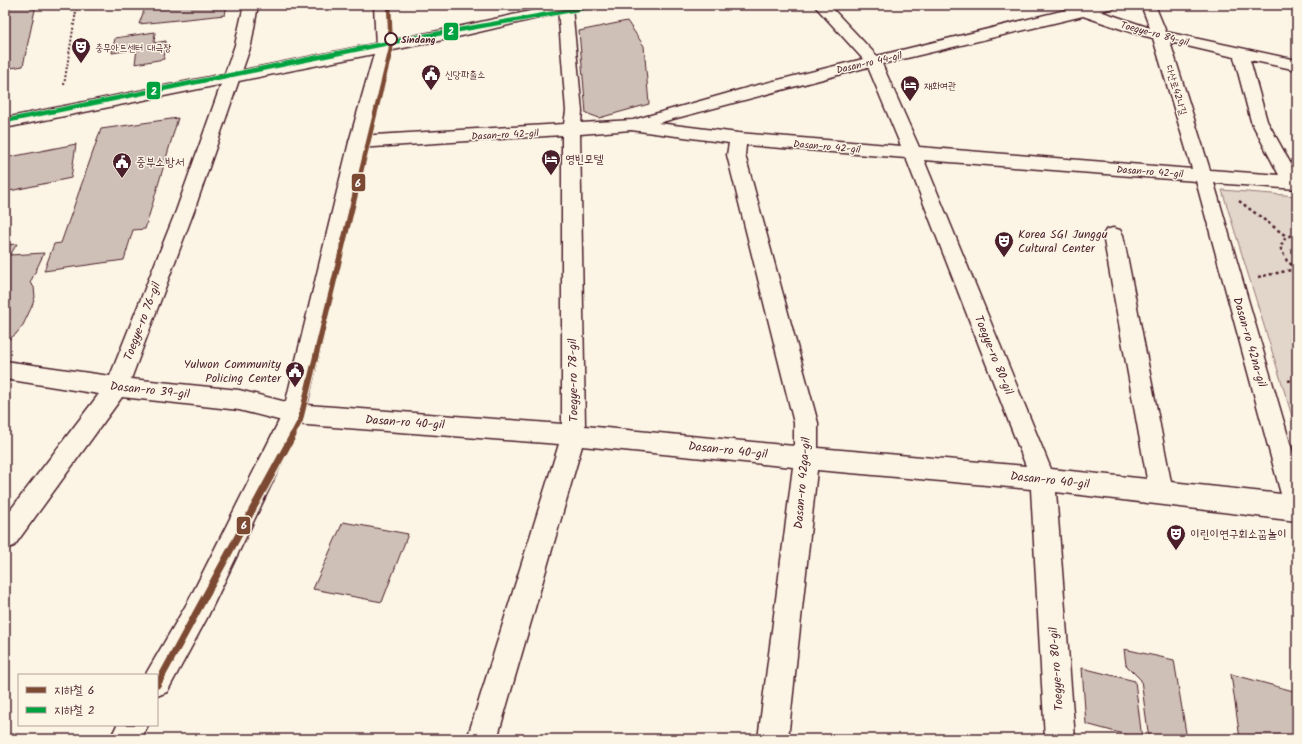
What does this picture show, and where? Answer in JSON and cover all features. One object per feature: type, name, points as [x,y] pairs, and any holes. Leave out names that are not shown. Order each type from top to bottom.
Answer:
[{"type":"street","name":"Toegye-ro 76-gil","points":[[5,537],[117,387],[184,211],[243,45],[251,5]]},
{"type":"street","points":[[158,680],[198,609],[294,414],[358,142],[384,47],[381,5]]},
{"type":"street","name":"Toegye-ro 80-gil","points":[[821,5],[872,61],[913,152],[1043,479],[1060,739]]},
{"type":"street","name":"Dasan-ro 44-gil","points":[[631,125],[709,102],[1078,8],[1109,5]]},
{"type":"street","name":"다산로42나길","points":[[1148,5],[1160,35],[1203,175]]},
{"type":"street","points":[[5,123],[384,47],[571,6]]},
{"type":"street","name":"Toegye-ro 78-gil","points":[[482,739],[574,435],[571,130],[574,111],[571,6]]},
{"type":"street","name":"Toegye-ro 84-gil","points":[[1078,8],[1112,22],[1160,35],[1241,54],[1297,65]]},
{"type":"street","points":[[1241,54],[1259,121],[1294,183]]},
{"type":"street","name":"Dasan-ro 42-gil","points":[[358,142],[571,130],[631,125],[738,139],[1294,183]]},
{"type":"street","name":"Dasan-ro 42ga-gil","points":[[738,139],[736,155],[806,423],[806,458],[773,739]]},
{"type":"street","name":"Dasan-ro 42na-gil","points":[[1203,175],[1297,508]]},
{"type":"street","points":[[1113,235],[1161,492]]},
{"type":"street","name":"Dasan-ro 39-gil","points":[[5,370],[117,387],[239,400],[294,414]]},
{"type":"street","name":"Dasan-ro 40-gil","points":[[294,414],[574,435],[806,458],[1043,479],[1297,508]]},
{"type":"street","points":[[125,739],[132,726]]},
{"type":"path","points":[[64,85],[77,5]]},
{"type":"path","points":[[1203,175],[1286,236]]},
{"type":"path","points":[[1297,234],[1286,236],[1281,241],[1280,247],[1287,262],[1297,269]]},
{"type":"path","points":[[1233,283],[1297,269]]},
{"type":"shaded area","points":[[1222,190],[1297,196],[1297,432]]},
{"type":"building","points":[[5,5],[36,5],[23,66],[5,69]]},
{"type":"building","points":[[146,5],[227,5],[225,15],[139,24]]},
{"type":"building","points":[[627,21],[644,46],[649,104],[599,118],[586,113],[579,31]]},
{"type":"building","points":[[155,32],[154,43],[166,41],[164,59],[135,64],[137,49],[112,53],[115,38]]},
{"type":"building","name":"중부소방서","points":[[178,118],[145,229],[133,230],[124,260],[44,271],[54,244],[61,243],[101,129]]},
{"type":"building","points":[[76,144],[71,178],[5,192],[5,158]]},
{"type":"building","points":[[17,244],[10,255],[44,253],[30,283],[34,287],[35,297],[32,306],[23,325],[16,334],[5,342],[5,245]]},
{"type":"building","points":[[343,522],[408,534],[382,602],[313,589]]},
{"type":"building","points":[[1124,649],[1174,660],[1187,739],[1149,739],[1141,680],[1126,665]]},
{"type":"building","points":[[1082,668],[1135,681],[1142,739],[1086,724]]},
{"type":"building","points":[[1231,674],[1297,692],[1297,739],[1240,739]]},
{"type":"metro line","name":"6","points":[[158,683],[300,421],[391,49],[389,5]]},
{"type":"metro line","name":"2","points":[[5,121],[408,39],[600,5]]},
{"type":"place","name":"Sindang","points":[[391,39]]},
{"type":"place","name":"충무아트센터 대극장","points":[[81,64]]},
{"type":"place","name":"신당파출소","points":[[431,91]]},
{"type":"place","name":"재화여관","points":[[910,102]]},
{"type":"place","name":"영빈모텔","points":[[551,176]]},
{"type":"place","name":"중부소방서","points":[[122,179]]},
{"type":"place","name":"Korea SGI Junggu Cultural Center","points":[[1004,258]]},
{"type":"place","name":"Yulwon Community Policing Center","points":[[295,388]]},
{"type":"place","name":"이린이연구회소꿉놀이","points":[[1176,551]]}]
